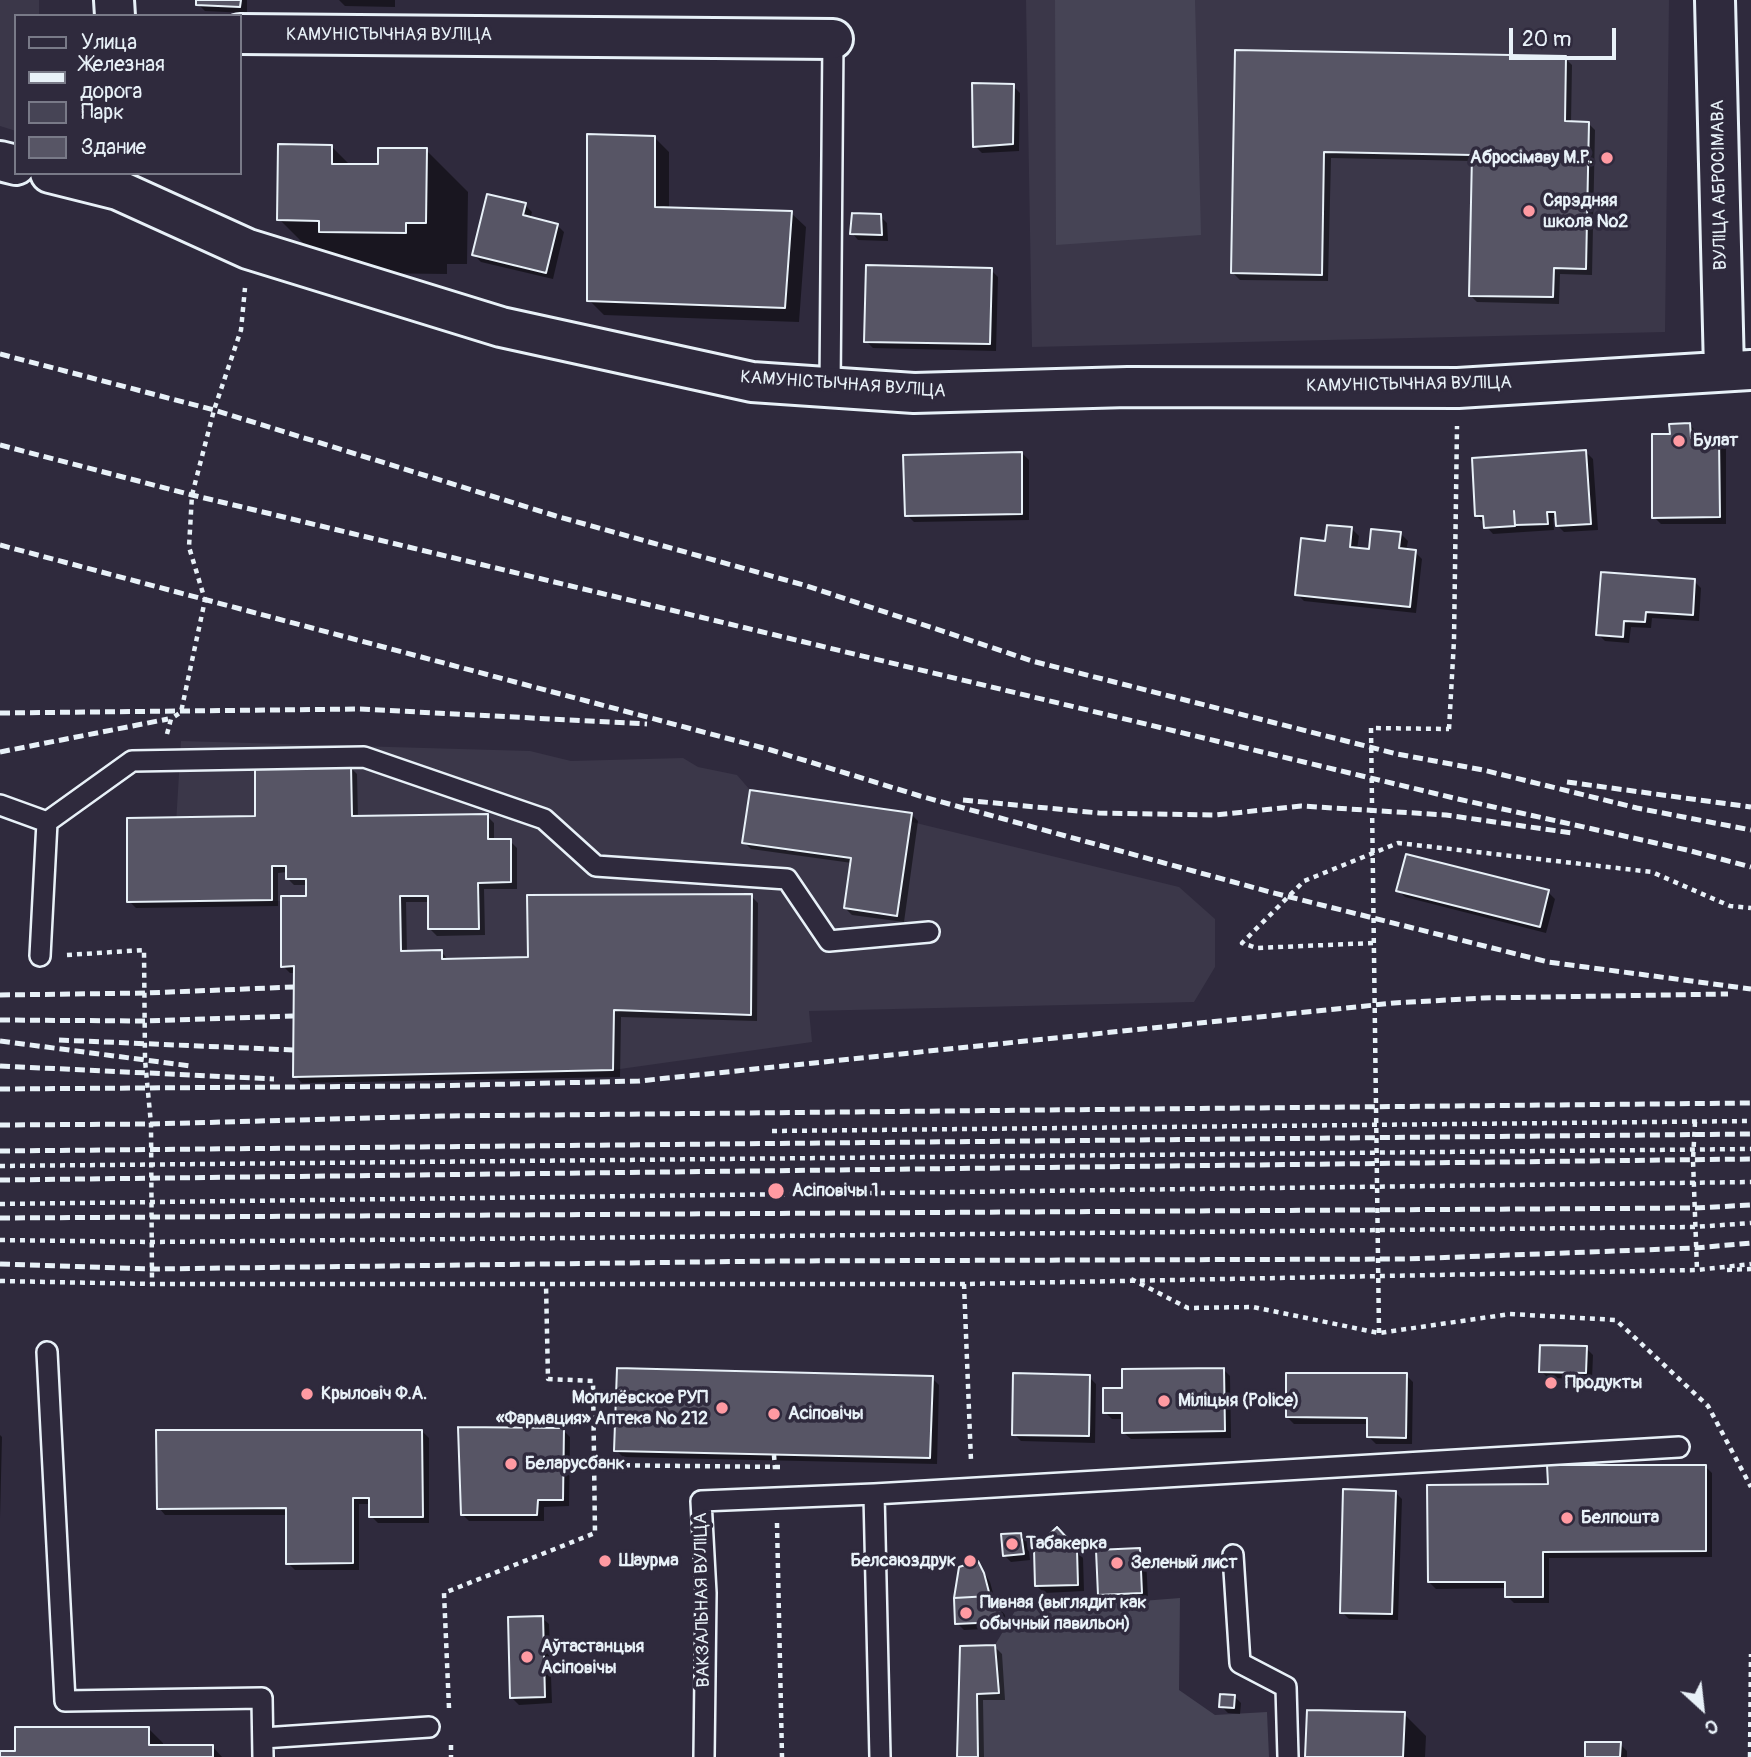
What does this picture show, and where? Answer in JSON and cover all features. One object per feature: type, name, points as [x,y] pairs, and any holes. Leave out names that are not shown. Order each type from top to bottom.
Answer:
[{"type":"street","name":"ВУЛІЦА АБРОСІМАВА","points":[[1715,0],[1737,370]]},
{"type":"street","name":"КАМУНІСТЫЧНАЯ ВУЛІЦА","points":[[242,34],[833,39]]},
{"type":"street","name":"КАМУНІСТЫЧНАЯ ВУЛІЦА","points":[[65,175],[118,182],[248,248],[501,327],[752,382],[914,393],[1128,387],[1458,388],[1737,370]]},
{"type":"lane","points":[[830,387],[833,39]]},
{"type":"lane","points":[[47,822],[132,761],[363,757],[544,819],[596,866],[787,879],[829,941],[929,932]]},
{"type":"lane","points":[[0,805],[47,822]]},
{"type":"lane","points":[[40,956],[47,822]]},
{"type":"lane","points":[[47,1352],[65,1701],[262,1698],[263,1747],[429,1727]]},
{"type":"lane","name":"ВАКЗАЛЬНАЯ ВУЛІЦА","points":[[704,1757],[706,1593],[701,1501],[874,1494],[1679,1447]]},
{"type":"lane","points":[[874,1494],[880,1757]]},
{"type":"lane","points":[[1233,1555],[1240,1663],[1286,1688],[1288,1757]]},
{"type":"path","points":[[160,760],[171,719],[181,712],[205,600],[190,547],[192,495],[214,410],[241,330],[248,248]]},
{"type":"path","points":[[1379,1333],[1371,728],[1449,729],[1454,640],[1458,388]]},
{"type":"path","points":[[1373,943],[1257,948],[1242,943],[1304,881],[1398,843],[1652,872],[1730,906],[1751,908]]},
{"type":"path","points":[[40,956],[144,950],[145,1044],[151,1125],[152,1284]]},
{"type":"path","points":[[772,1131],[1751,1121]]},
{"type":"path","points":[[1695,1122],[1694,1227],[1697,1270]]},
{"type":"path","points":[[0,1166],[1751,1149]]},
{"type":"path","points":[[0,1204],[1751,1182]]},
{"type":"path","points":[[0,1240],[152,1242],[1694,1227],[1751,1223]]},
{"type":"path","points":[[0,1281],[152,1284],[964,1284],[1697,1270],[1751,1266]]},
{"type":"path","points":[[1130,1279],[1188,1308],[1253,1307],[1379,1333],[1510,1314],[1616,1320],[1707,1406],[1751,1487]]},
{"type":"path","points":[[450,1716],[444,1593],[595,1533],[593,1381],[548,1379],[546,1284]]},
{"type":"path","points":[[964,1284],[972,1488]]},
{"type":"path","points":[[774,1454],[782,1757]]},
{"type":"path","points":[[1750,1757],[1751,1654]]},
{"type":"path","points":[[451,1743],[452,1757]]},
{"type":"shaded area","points":[[0,0],[39,0],[39,14],[14,14],[14,130],[0,126]]},
{"type":"shaded area","points":[[1026,0],[1669,0],[1665,332],[1032,347]]},
{"type":"shaded area","points":[[181,741],[530,751],[571,761],[683,758],[698,767],[737,775],[750,790],[912,813],[912,822],[1179,887],[1215,919],[1215,967],[1194,1002],[809,1011],[812,1042],[613,1070],[293,1077],[294,967],[281,967],[280,901],[127,902],[127,818],[176,824]]},
{"type":"green space","points":[[1055,0],[1195,0],[1201,235],[1056,245]]},
{"type":"green space","points":[[1180,1598],[1179,1690],[1215,1715],[1267,1712],[1269,1757],[978,1757],[977,1694],[999,1693],[995,1645],[1015,1611]]},
{"type":"building","points":[[196,0],[241,0],[240,7],[196,5]]},
{"type":"building","name":"Сярэдняя школа №2","points":[[1235,50],[1566,56],[1565,121],[1589,122],[1586,269],[1554,268],[1553,297],[1469,296],[1472,155],[1324,152],[1322,275],[1231,273]]},
{"type":"building","points":[[972,83],[1014,84],[1013,144],[973,147]]},
{"type":"building","points":[[587,134],[655,136],[655,207],[792,211],[785,308],[587,301]]},
{"type":"building","points":[[278,144],[332,145],[332,164],[378,164],[378,148],[427,148],[426,223],[406,223],[406,233],[319,232],[319,221],[277,220]]},
{"type":"building","points":[[487,194],[526,203],[523,215],[558,224],[546,273],[472,255]]},
{"type":"building","points":[[852,213],[881,214],[882,235],[850,234]]},
{"type":"building","points":[[866,265],[992,268],[990,344],[864,342]]},
{"type":"building","points":[[1690,423],[1691,438],[1719,438],[1720,517],[1652,518],[1652,434],[1670,434],[1669,424]]},
{"type":"building","points":[[1586,450],[1591,524],[1556,526],[1555,512],[1547,512],[1548,524],[1515,525],[1514,511],[1515,526],[1484,528],[1483,516],[1475,516],[1472,458]]},
{"type":"building","points":[[1022,452],[1022,514],[905,516],[903,455]]},
{"type":"building","points":[[1327,525],[1352,527],[1350,547],[1369,549],[1371,529],[1401,532],[1399,548],[1416,550],[1410,607],[1295,595],[1301,538],[1325,541]]},
{"type":"building","points":[[1601,572],[1695,579],[1693,615],[1646,612],[1645,622],[1624,621],[1623,637],[1596,635]]},
{"type":"building","points":[[351,765],[352,816],[488,814],[488,839],[511,839],[511,882],[478,883],[479,929],[428,929],[428,896],[400,896],[401,951],[442,950],[442,959],[528,957],[527,895],[752,894],[751,1015],[614,1010],[613,1070],[293,1077],[294,966],[281,967],[281,896],[306,896],[306,879],[286,879],[286,866],[272,866],[272,900],[127,902],[127,818],[255,816],[255,766]]},
{"type":"building","points":[[750,790],[912,813],[897,916],[844,908],[851,858],[742,843]]},
{"type":"building","points":[[1406,854],[1549,890],[1540,927],[1396,891]]},
{"type":"building","points":[[1540,1345],[1587,1346],[1586,1373],[1539,1372]]},
{"type":"building","name":"Асіповічы","points":[[617,1368],[933,1376],[930,1458],[614,1451]]},
{"type":"building","name":"Міліцыя (Police)","points":[[1224,1368],[1225,1431],[1122,1433],[1122,1413],[1103,1413],[1103,1388],[1122,1388],[1122,1369]]},
{"type":"building","points":[[1013,1373],[1090,1375],[1089,1436],[1012,1435]]},
{"type":"building","points":[[1286,1373],[1407,1373],[1406,1438],[1367,1437],[1367,1418],[1286,1417]]},
{"type":"building","name":"Беларусбанк","points":[[458,1427],[564,1428],[563,1500],[538,1500],[537,1515],[461,1515]]},
{"type":"building","points":[[156,1430],[422,1430],[423,1517],[369,1517],[369,1498],[353,1498],[353,1563],[286,1564],[286,1508],[157,1509]]},
{"type":"building","name":"Белпошта","points":[[1547,1465],[1706,1465],[1706,1551],[1543,1552],[1543,1597],[1505,1597],[1505,1582],[1428,1582],[1427,1485],[1548,1484]]},
{"type":"building","points":[[1343,1489],[1396,1491],[1392,1614],[1340,1613]]},
{"type":"building","points":[[1057,1527],[1077,1549],[1078,1585],[1035,1586],[1034,1549]]},
{"type":"building","name":"Табакерка","points":[[1021,1533],[1024,1554],[1003,1556],[1001,1534]]},
{"type":"building","points":[[1140,1548],[1142,1593],[1098,1595],[1096,1550]]},
{"type":"building","points":[[978,1561],[990,1596],[954,1598],[959,1567]]},
{"type":"building","points":[[990,1596],[999,1607],[1000,1622],[955,1624],[954,1598]]},
{"type":"building","name":"Аўтастанцыя Асіповічы","points":[[543,1616],[545,1697],[510,1698],[508,1617]]},
{"type":"building","points":[[995,1645],[999,1693],[977,1694],[978,1757],[957,1757],[960,1646]]},
{"type":"building","points":[[1220,1694],[1235,1695],[1234,1708],[1219,1707]]},
{"type":"building","points":[[1307,1710],[1405,1712],[1403,1757],[1305,1757]]},
{"type":"building","points":[[15,1727],[149,1727],[149,1745],[213,1745],[213,1757],[0,1757],[0,1751],[15,1751]]},
{"type":"building","points":[[1585,1742],[1621,1742],[1620,1757],[1585,1757]]},
{"type":"railway","points":[[0,354],[214,410],[556,516],[807,586],[1032,661],[1397,754],[1483,770],[1637,808],[1751,830]]},
{"type":"railway","points":[[0,445],[192,495],[1751,867]]},
{"type":"railway","points":[[0,545],[771,750],[920,796],[1270,892],[1548,962],[1751,989]]},
{"type":"railway","points":[[0,713],[360,709],[647,724]]},
{"type":"railway","points":[[0,752],[168,719]]},
{"type":"railway","points":[[1567,782],[1751,807]]},
{"type":"railway","points":[[963,800],[1099,813],[1215,815],[1301,806],[1446,815],[1572,833]]},
{"type":"railway","points":[[0,995],[294,987]]},
{"type":"railway","points":[[0,1089],[425,1086],[639,1081],[1394,1003],[1483,998],[1728,994]]},
{"type":"railway","points":[[0,1020],[146,1021],[293,1016]]},
{"type":"railway","points":[[59,1040],[293,1050]]},
{"type":"railway","points":[[0,1041],[191,1066]]},
{"type":"railway","points":[[0,1066],[274,1079]]},
{"type":"railway","points":[[0,1125],[442,1116],[1751,1103]]},
{"type":"railway","points":[[0,1151],[1751,1134]]},
{"type":"railway","points":[[0,1180],[1751,1159]]},
{"type":"railway","points":[[0,1218],[1695,1208],[1751,1205]]},
{"type":"railway","points":[[0,1264],[151,1269],[778,1261],[1406,1259],[1695,1248],[1751,1243]]},
{"type":"place","name":"Абросімаву М.Р.","points":[[1607,158]]},
{"type":"place","name":"Сярэдняя школа №2","points":[[1529,211]]},
{"type":"place","name":"Булат","points":[[1679,441]]},
{"type":"place","name":"Асіповічы 1","points":[[776,1191]]},
{"type":"place","name":"Продукты","points":[[1551,1383]]},
{"type":"place","name":"Крыловіч Ф.А.","points":[[307,1394]]},
{"type":"place","name":"Міліцыя (Police)","points":[[1164,1401]]},
{"type":"place","name":"Могилёвское РУП «Фармация» Аптека № 212","points":[[722,1408]]},
{"type":"place","name":"Асіповічы","points":[[774,1414]]},
{"type":"place","name":"Беларусбанк","points":[[511,1464]]},
{"type":"place","name":"Белпошта","points":[[1567,1518]]},
{"type":"place","name":"Табакерка","points":[[1012,1544]]},
{"type":"place","name":"Шаурма","points":[[605,1561]]},
{"type":"place","name":"Белсаюздрук","points":[[970,1561]]},
{"type":"place","name":"Зеленый лист","points":[[1117,1563]]},
{"type":"place","name":"Пивная (выглядит как обычный павильон)","points":[[966,1613]]},
{"type":"place","name":"Аўтастанцыя Асіповічы","points":[[527,1657]]}]
